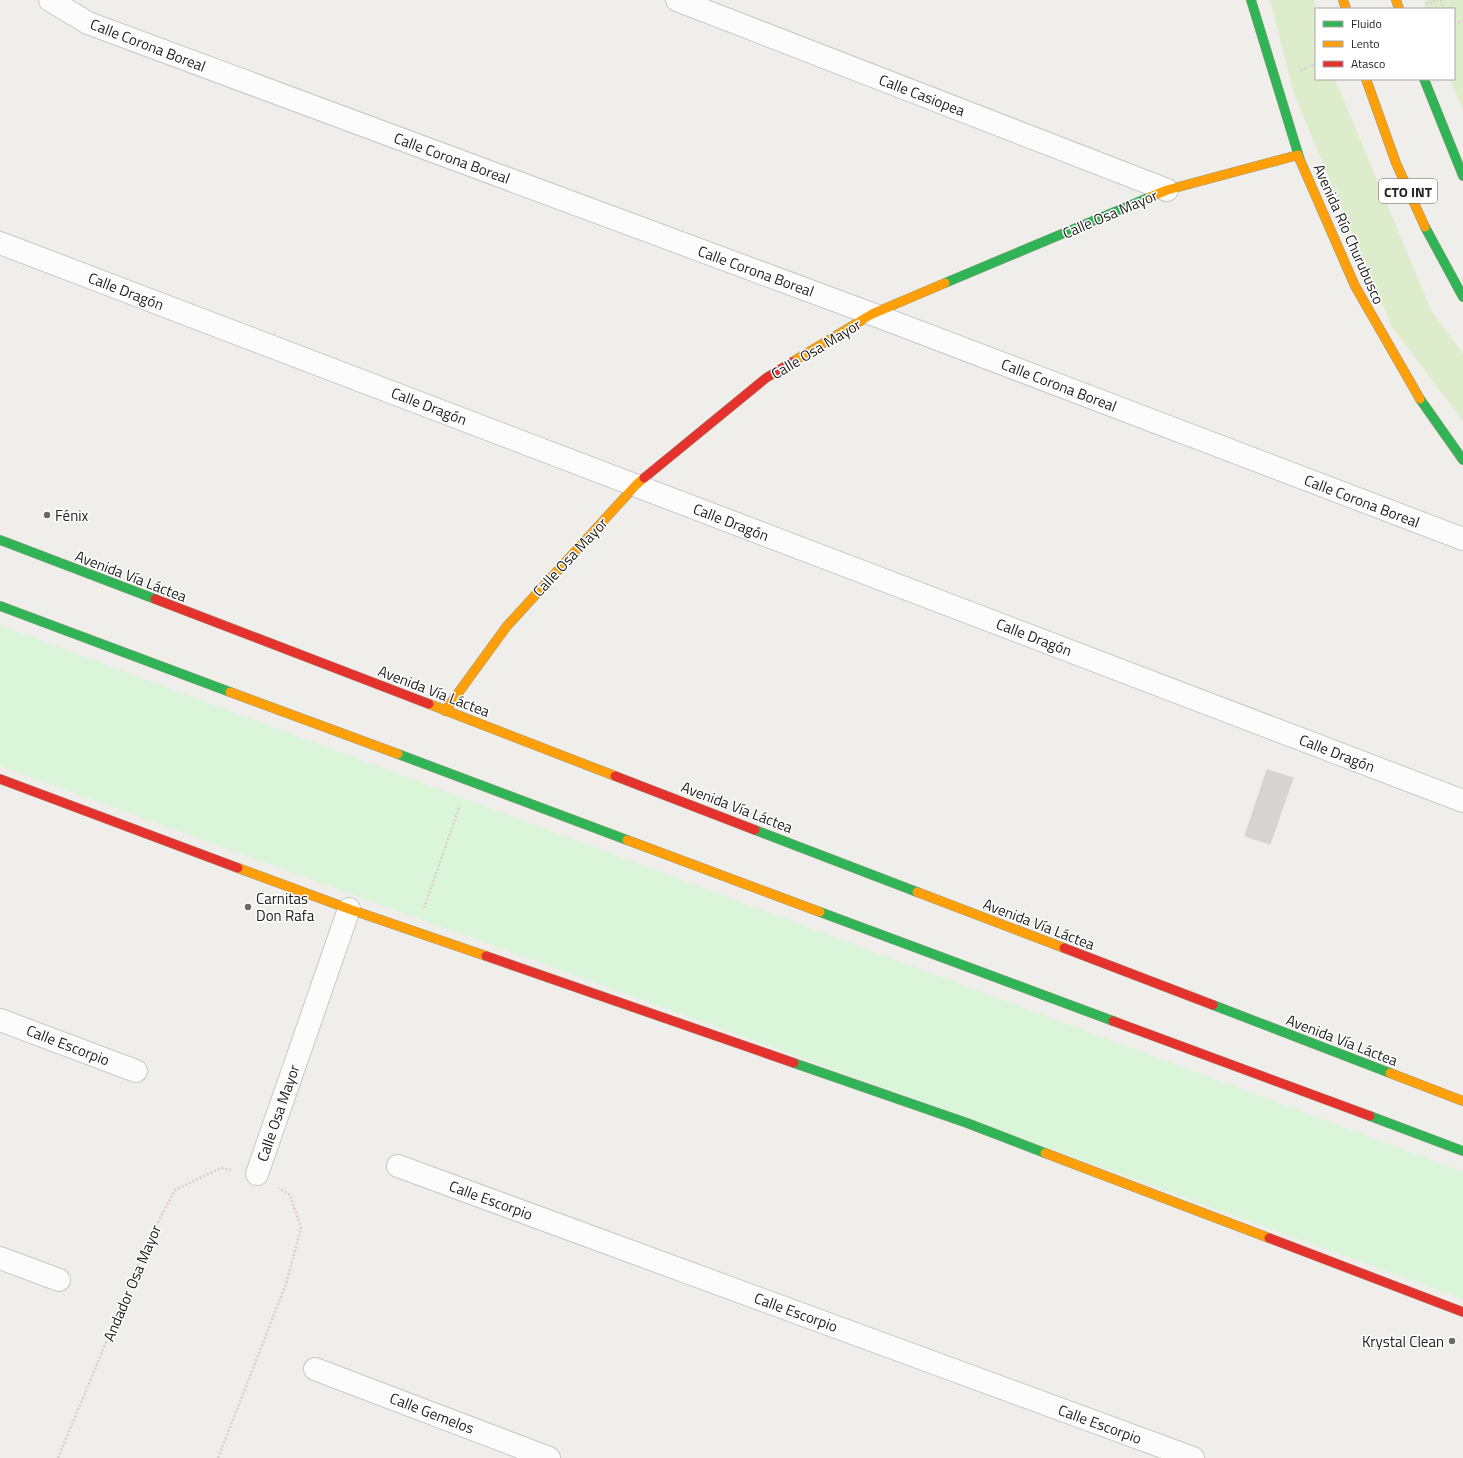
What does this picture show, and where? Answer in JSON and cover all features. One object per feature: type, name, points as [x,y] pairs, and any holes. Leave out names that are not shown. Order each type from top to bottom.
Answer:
[{"type":"main road","name":"Avenida Río Churubusco","points":[[1251,0],[1298,155],[1359,293],[1416,393],[1463,460]]},
{"type":"main road","name":"CTO INT","points":[[1366,80],[1397,167],[1422,222],[1463,297]]},
{"type":"main road","points":[[1424,80],[1463,176]]},
{"type":"main road","name":"Calle Osa Mayor","points":[[445,711],[507,626],[636,485],[766,378],[872,314],[1167,190],[1298,155]]},
{"type":"main road","name":"Avenida Vía Láctea","points":[[0,540],[1463,1101]]},
{"type":"main road","points":[[0,606],[468,782],[1463,1151]]},
{"type":"main road","points":[[0,779],[349,909],[967,1123],[1463,1312]]},
{"type":"street","name":"Calle Corona Boreal","points":[[50,0],[88,22],[872,314],[1463,539]]},
{"type":"street","name":"Calle Casiopea","points":[[677,0],[1167,190]]},
{"type":"street","name":"Calle Dragón","points":[[0,243],[1463,801]]},
{"type":"street","name":"Calle Osa Mayor","points":[[257,1174],[349,909]]},
{"type":"street","name":"Calle Escorpio","points":[[0,1020],[136,1071]]},
{"type":"street","name":"Calle Escorpio","points":[[398,1166],[1193,1458]]},
{"type":"street","points":[[0,1258],[59,1280]]},
{"type":"street","name":"Calle Gemelos","points":[[315,1369],[549,1458]]},
{"type":"path","points":[[415,932],[468,782]]},
{"type":"path","name":"Andador Osa Mayor","points":[[58,1458],[149,1239],[175,1190],[221,1168],[257,1174]]},
{"type":"path","name":"Calle Osa Mayor","points":[[218,1458],[286,1284],[301,1228],[290,1195],[257,1174]]},
{"type":"green space","points":[[1270,0],[1314,0],[1316,8],[1315,80],[1335,80],[1431,310],[1463,354],[1463,421],[1392,327],[1294,94]]},
{"type":"green space","points":[[1424,0],[1463,0],[1463,110],[1450,80],[1455,80],[1455,8],[1426,8]]},
{"type":"green space","points":[[0,625],[1463,1172],[1463,1299],[0,766]]},
{"type":"building","points":[[1267,770],[1293,778],[1270,844],[1245,836]]},
{"type":"traffic: fast","points":[[1251,0],[1300,160]]},
{"type":"traffic: fast","points":[[1424,80],[1463,176]]},
{"type":"traffic: fast","points":[[945,283],[1150,197]]},
{"type":"traffic: fast","points":[[1425,227],[1463,297]]},
{"type":"traffic: fast","points":[[1420,399],[1463,460]]},
{"type":"traffic: fast","points":[[0,540],[155,599]]},
{"type":"traffic: fast","points":[[0,606],[230,692]]},
{"type":"traffic: fast","points":[[398,754],[627,840]]},
{"type":"traffic: fast","points":[[755,830],[917,892]]},
{"type":"traffic: fast","points":[[820,912],[1113,1021]]},
{"type":"traffic: fast","points":[[1213,1005],[1390,1073]]},
{"type":"traffic: fast","points":[[794,1063],[967,1123],[1045,1153]]},
{"type":"traffic: fast","points":[[1370,1116],[1463,1151]]},
{"type":"traffic: slow","points":[[1343,0],[1346,8]]},
{"type":"traffic: slow","points":[[1396,0],[1399,8]]},
{"type":"traffic: slow","points":[[1366,80],[1396,163],[1425,227]]},
{"type":"traffic: slow","points":[[1150,197],[1167,190],[1298,155]]},
{"type":"traffic: slow","points":[[1300,160],[1355,286],[1420,399]]},
{"type":"traffic: slow","points":[[792,362],[872,314],[945,283]]},
{"type":"traffic: slow","points":[[445,711],[507,626],[644,478]]},
{"type":"traffic: slow","points":[[230,692],[398,754]]},
{"type":"traffic: slow","points":[[429,704],[615,776]]},
{"type":"traffic: slow","points":[[627,840],[820,912]]},
{"type":"traffic: slow","points":[[238,868],[349,909],[486,956]]},
{"type":"traffic: slow","points":[[917,892],[1064,948]]},
{"type":"traffic: slow","points":[[1390,1073],[1463,1101]]},
{"type":"traffic: slow","points":[[1045,1153],[1269,1238]]},
{"type":"traffic: jam","points":[[644,478],[766,378],[792,362]]},
{"type":"traffic: jam","points":[[155,599],[429,704]]},
{"type":"traffic: jam","points":[[615,776],[755,830]]},
{"type":"traffic: jam","points":[[0,779],[238,868]]},
{"type":"traffic: jam","points":[[1064,948],[1213,1005]]},
{"type":"traffic: jam","points":[[486,956],[794,1063]]},
{"type":"traffic: jam","points":[[1113,1021],[1370,1116]]},
{"type":"traffic: jam","points":[[1269,1238],[1463,1312]]},
{"type":"place","name":"Fénix","points":[[47,515]]},
{"type":"place","name":"Carnitas Don Rafa","points":[[248,907]]},
{"type":"place","name":"Krystal Clean","points":[[1452,1341]]}]
